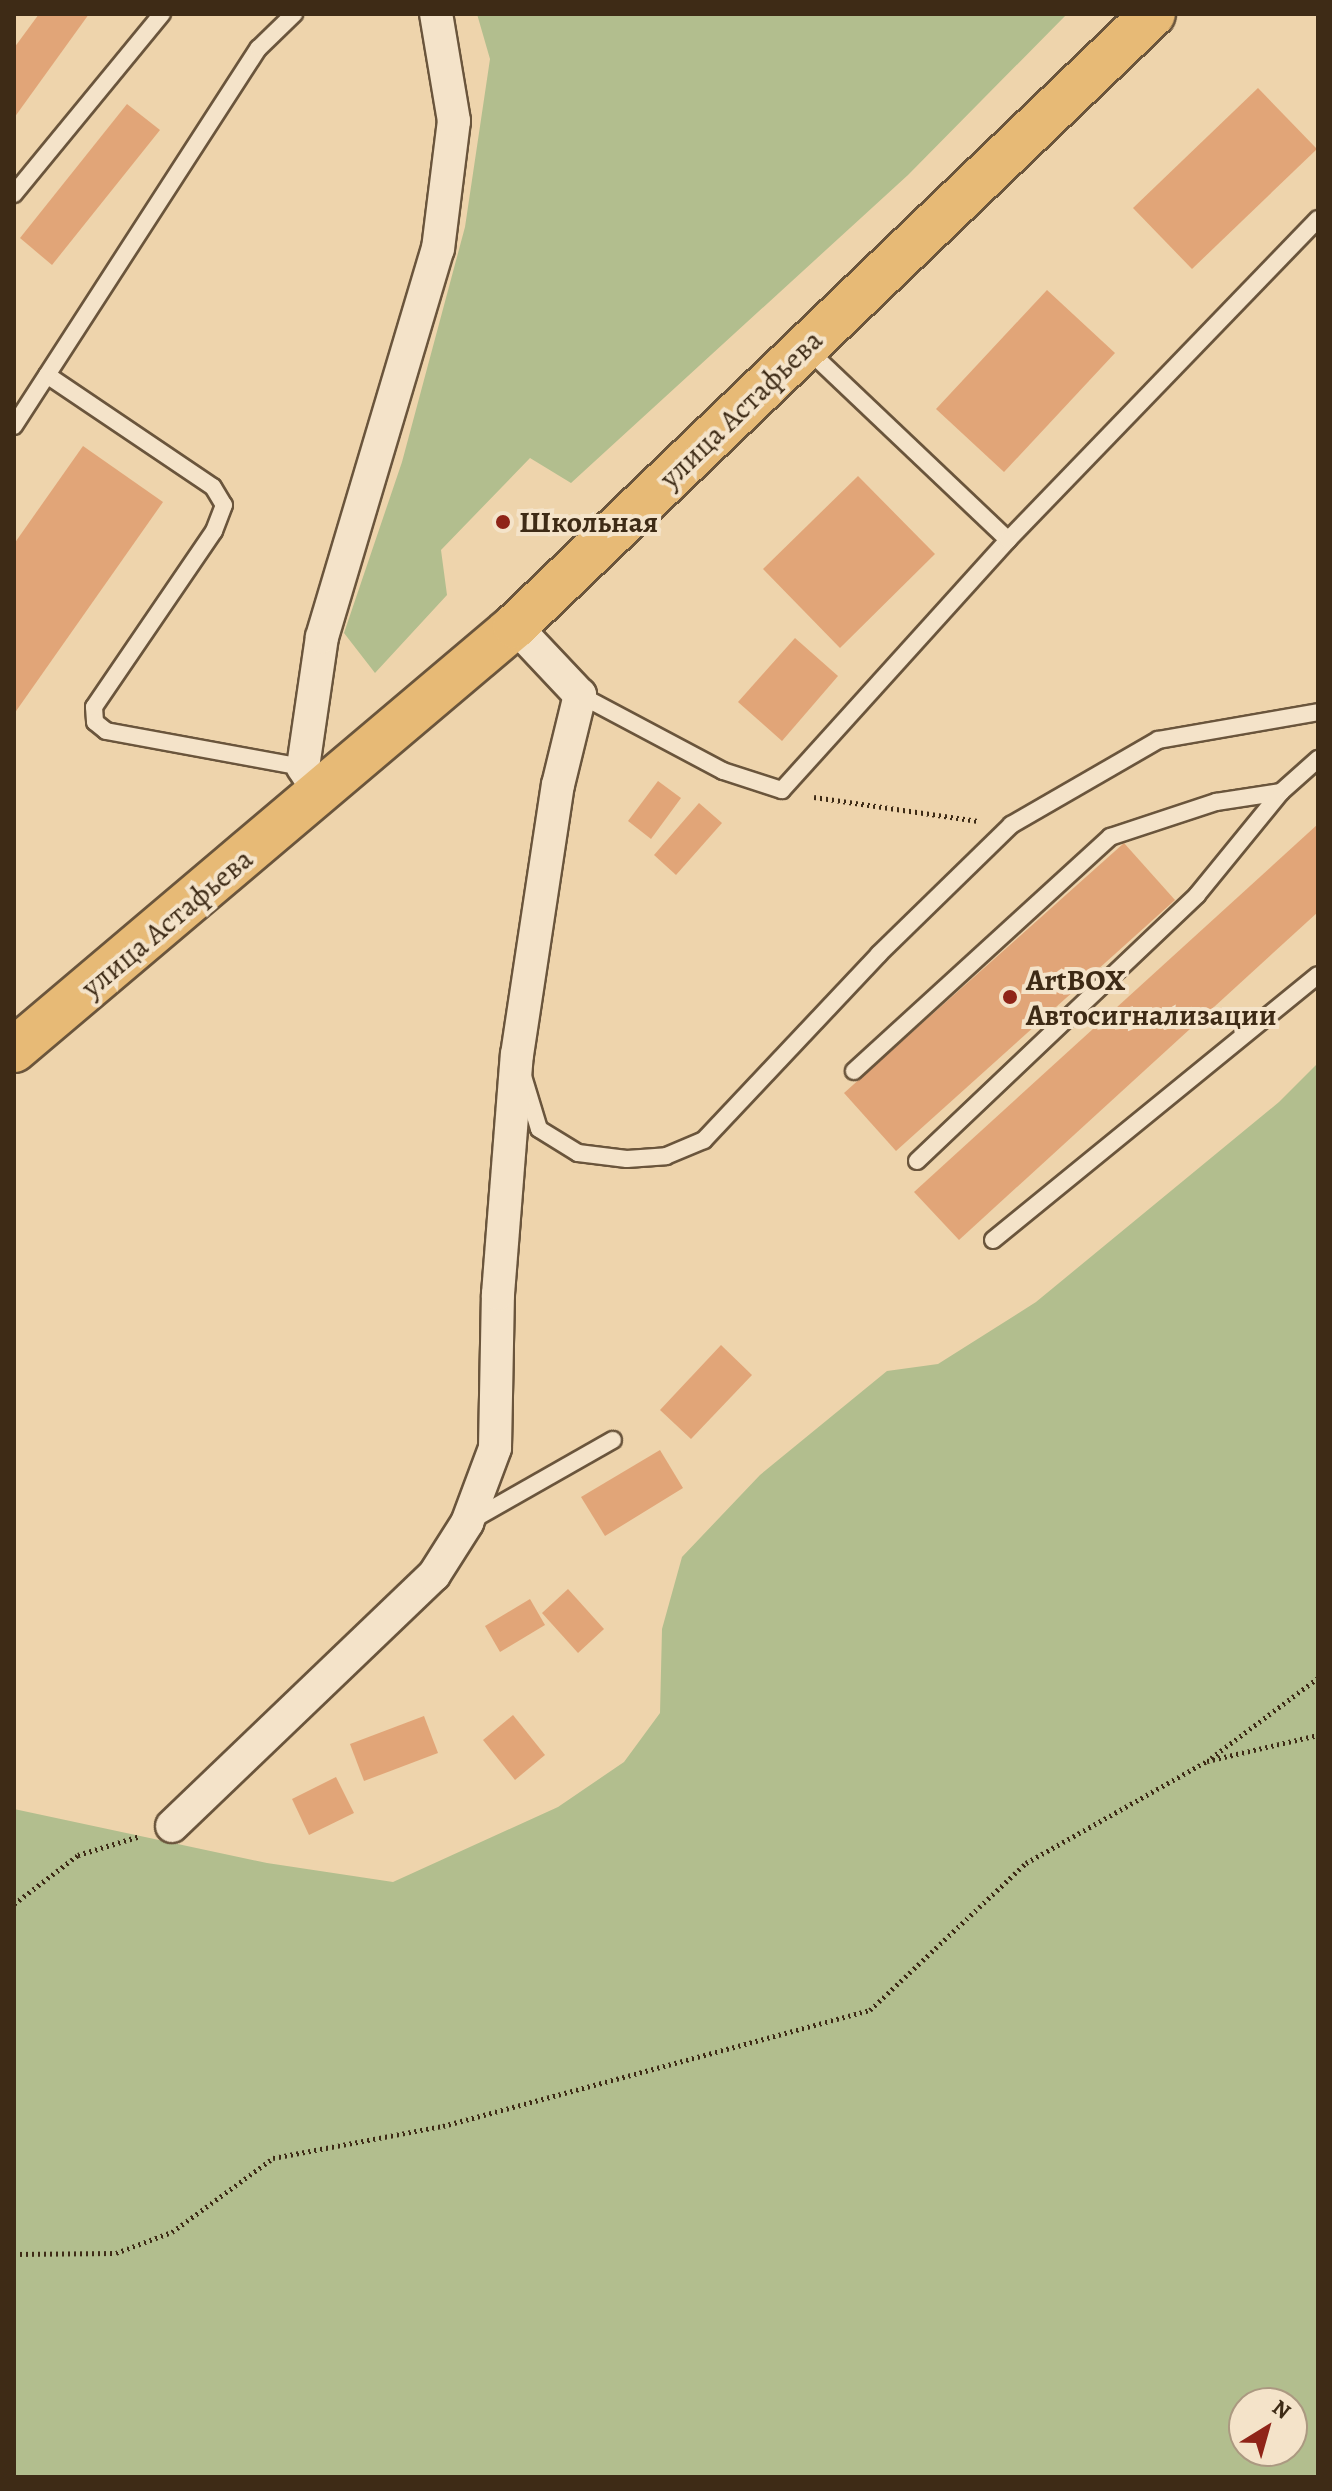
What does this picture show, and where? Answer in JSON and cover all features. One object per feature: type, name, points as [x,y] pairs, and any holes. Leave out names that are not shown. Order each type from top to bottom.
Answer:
[{"type":"main road","name":"улица Астафьева","points":[[14,1050],[209,890],[311,780],[515,626],[1153,14]]},
{"type":"street","points":[[311,780],[322,637],[438,249],[454,121],[436,14]]},
{"type":"street","points":[[172,1826],[434,1575],[467,1523],[495,1448],[498,1294],[517,1055],[558,785],[580,695],[515,626]]},
{"type":"lane","points":[[14,194],[162,14]]},
{"type":"lane","points":[[14,426],[259,48],[294,14]]},
{"type":"lane","points":[[580,695],[723,771],[782,790],[1008,540],[1318,219]]},
{"type":"lane","points":[[806,348],[1008,540]]},
{"type":"lane","points":[[47,375],[213,487],[224,505],[214,531],[94,707],[95,722],[106,731],[311,780]]},
{"type":"lane","points":[[517,1055],[539,1129],[578,1153],[627,1159],[666,1156],[704,1140],[879,954],[1011,825],[1158,740],[1318,712]]},
{"type":"lane","points":[[917,1161],[1197,895],[1281,792],[1318,759]]},
{"type":"lane","points":[[854,1071],[1110,837],[1216,802],[1281,792]]},
{"type":"lane","points":[[993,1240],[1318,975]]},
{"type":"lane","points":[[467,1523],[613,1440]]},
{"type":"path","points":[[782,790],[1011,825]]},
{"type":"path","points":[[14,2254],[116,2253],[172,2232],[273,2158],[443,2126],[870,2010],[1026,1863],[1207,1761],[1318,1678]]},
{"type":"path","points":[[1207,1761],[1318,1735]]},
{"type":"path","points":[[14,1904],[78,1855],[172,1826]]},
{"type":"green space","points":[[477,14],[1067,14],[908,175],[571,483],[530,458],[441,550],[447,595],[375,673],[344,633],[402,462],[465,227],[490,59]]},
{"type":"green space","points":[[1318,1063],[1318,2477],[14,2477],[14,1809],[267,1863],[393,1882],[558,1807],[624,1762],[660,1713],[662,1629],[682,1557],[760,1475],[887,1371],[938,1364],[1036,1302],[1279,1102]]},
{"type":"building","points":[[39,14],[89,14],[14,118],[14,48]]},
{"type":"building","points":[[1258,88],[1317,149],[1192,269],[1133,208]]},
{"type":"building","points":[[127,104],[160,130],[52,265],[20,238]]},
{"type":"building","points":[[1047,290],[1115,353],[1004,472],[936,409]]},
{"type":"building","points":[[83,446],[163,502],[14,714],[14,544]]},
{"type":"building","points":[[858,476],[935,554],[840,648],[763,569]]},
{"type":"building","points":[[795,638],[838,676],[782,741],[738,702]]},
{"type":"building","points":[[658,781],[681,798],[651,839],[628,821]]},
{"type":"building","points":[[699,803],[722,823],[676,875],[654,855]]},
{"type":"building","points":[[1318,824],[1318,912],[959,1240],[914,1192]]},
{"type":"building","name":"ArtBOX Автосигнализации","points":[[1124,843],[1175,900],[896,1151],[844,1093]]},
{"type":"building","points":[[721,1345],[752,1375],[691,1439],[660,1410]]},
{"type":"building","points":[[660,1450],[683,1488],[605,1536],[581,1497]]},
{"type":"building","points":[[568,1589],[604,1629],[578,1653],[542,1613]]},
{"type":"building","points":[[530,1599],[545,1625],[500,1652],[485,1626]]},
{"type":"building","points":[[513,1715],[545,1755],[515,1780],[483,1740]]},
{"type":"building","points":[[424,1716],[438,1753],[364,1781],[350,1744]]},
{"type":"building","points":[[336,1777],[354,1813],[309,1835],[292,1799]]},
{"type":"place","name":"Школьная","points":[[503,522]]},
{"type":"place","name":"ArtBOX Автосигнализации","points":[[1010,997]]}]
